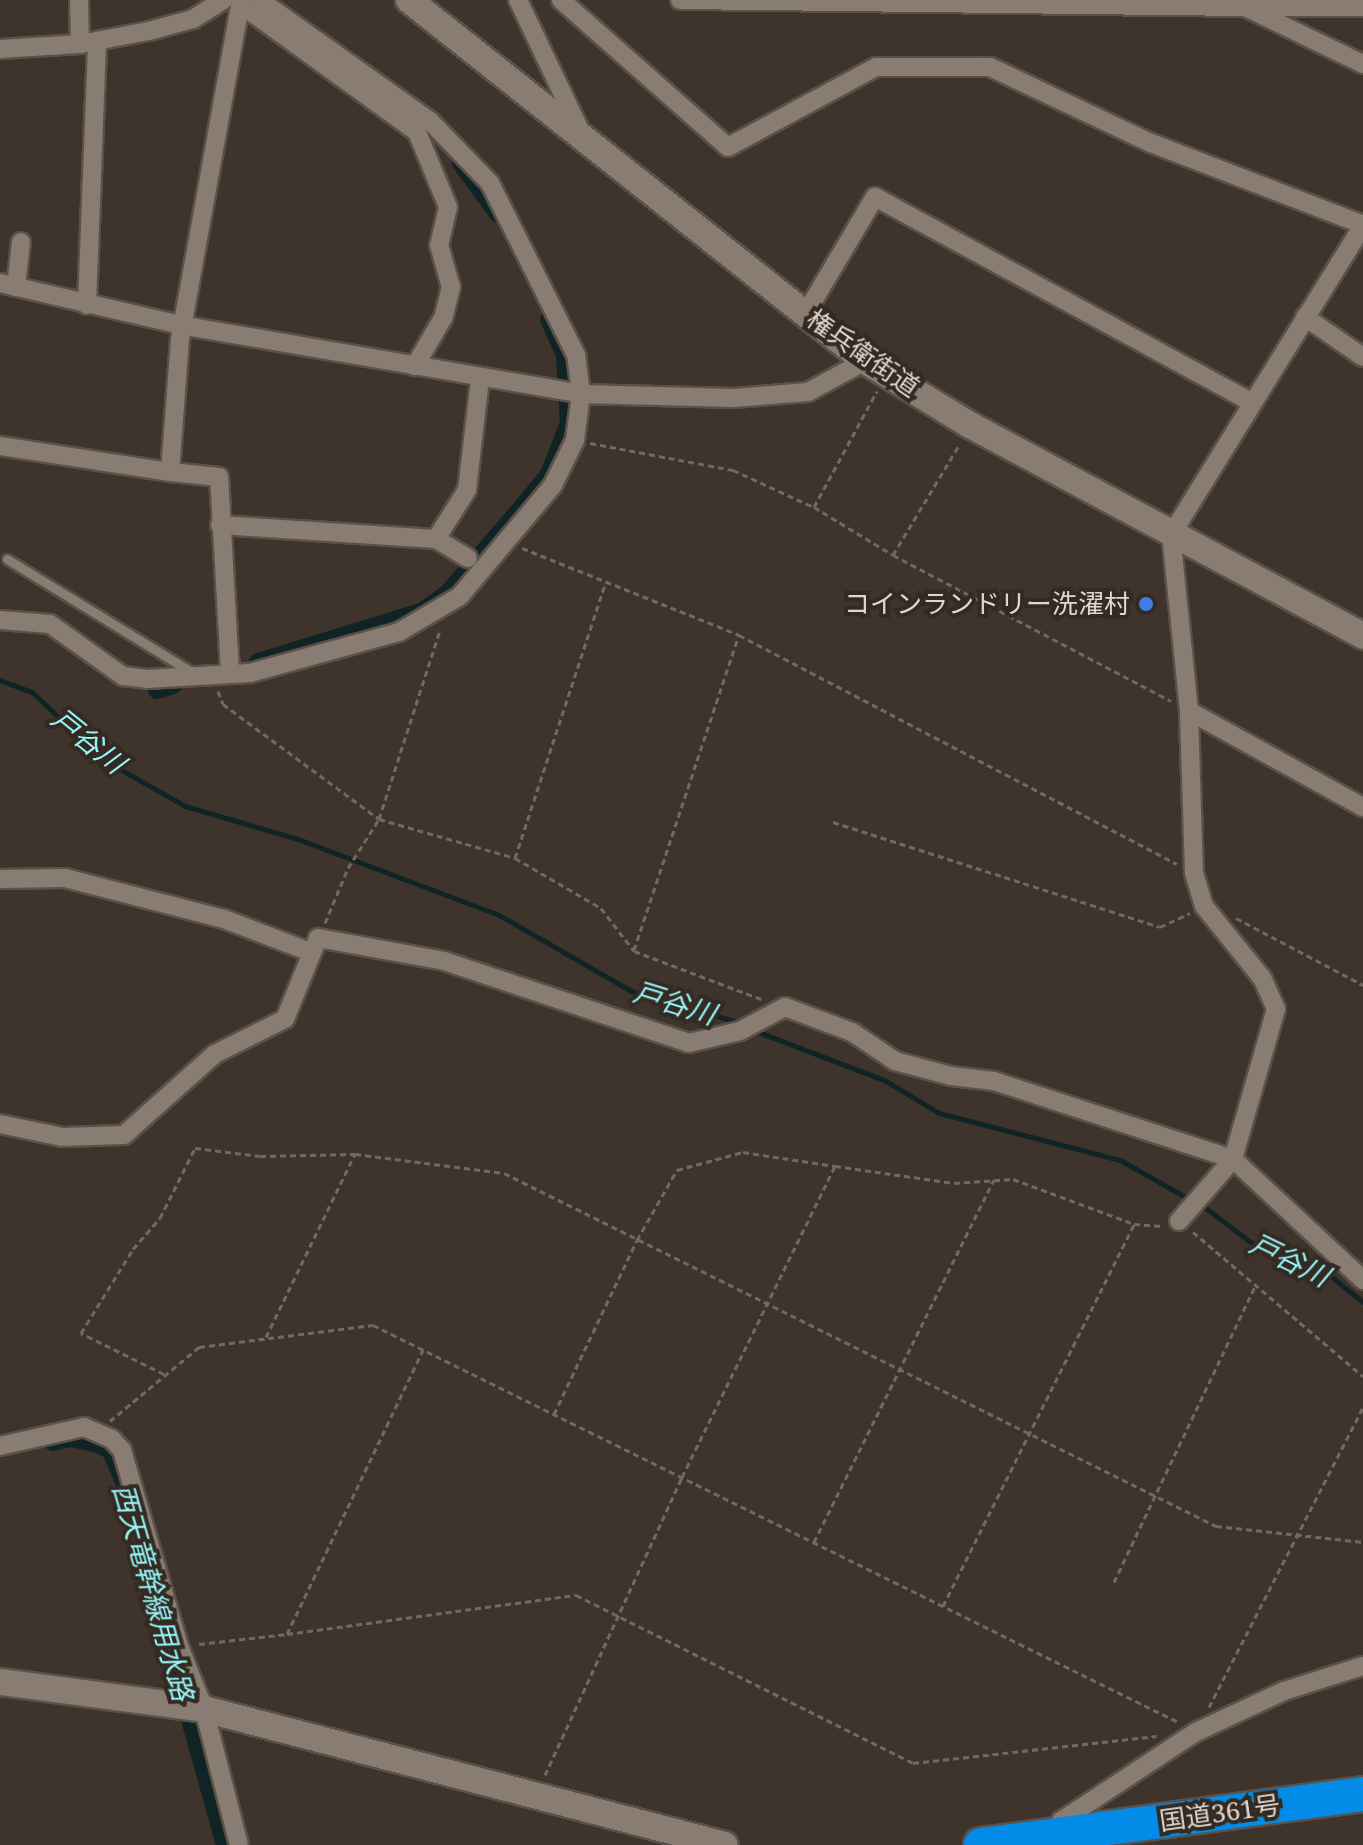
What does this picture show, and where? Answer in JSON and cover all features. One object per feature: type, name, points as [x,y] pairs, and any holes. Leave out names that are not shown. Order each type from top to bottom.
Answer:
[{"type":"highway","name":"国道361号","points":[[981,1845],[1363,1794]]},
{"type":"street","points":[[79,0],[88,42],[87,305]]},
{"type":"street","points":[[0,620],[50,624],[123,676],[147,679],[193,673],[250,673],[399,632],[460,596],[553,485],[575,440],[581,394],[576,355],[490,183],[430,121],[260,0]]},
{"type":"street","name":"権兵衛街道","points":[[409,0],[581,132],[876,367],[970,425],[1363,636]]},
{"type":"street","points":[[518,0],[581,132]]},
{"type":"street","points":[[561,0],[728,147],[876,67],[990,67],[1151,143],[1363,225],[1171,535],[1189,711],[1194,873],[1204,906],[1262,978],[1276,1009],[1233,1159],[1186,1215]]},
{"type":"street","points":[[680,0],[1363,7]]},
{"type":"street","points":[[0,49],[88,42],[193,19],[235,1]]},
{"type":"street","points":[[170,472],[185,326],[235,1]]},
{"type":"street","points":[[235,1],[417,132],[448,207],[439,245],[451,287],[443,318],[415,366]]},
{"type":"street","points":[[1245,7],[1363,64]]},
{"type":"street","points":[[806,313],[875,197],[1251,402]]},
{"type":"street","points":[[21,242],[8,285],[185,326],[581,394],[734,398],[808,392],[876,367]]},
{"type":"street","points":[[1305,317],[1363,357]]},
{"type":"street","points":[[436,539],[467,490],[480,379]]},
{"type":"street","points":[[0,446],[219,477],[230,672]]},
{"type":"street","points":[[220,525],[436,539],[468,558]]},
{"type":"street","points":[[1189,711],[1363,807]]},
{"type":"street","points":[[0,879],[65,878],[314,945],[444,961],[689,1043],[748,1027],[785,1007],[852,1032],[895,1061],[951,1076],[994,1081],[1233,1159],[1363,1280]]},
{"type":"street","points":[[0,1124],[62,1137],[124,1135],[215,1054],[285,1019],[314,945]]},
{"type":"street","points":[[0,1446],[84,1427],[98,1431],[122,1450],[179,1646],[204,1709],[239,1845]]},
{"type":"street","points":[[1054,1835],[1061,1821],[1196,1732],[1284,1691],[1363,1666]]},
{"type":"street","points":[[0,1682],[204,1709],[725,1845]]},
{"type":"lane","points":[[7,559],[193,673]]},
{"type":"path","points":[[814,507],[876,367]]},
{"type":"path","points":[[893,555],[970,425]]},
{"type":"path","points":[[575,440],[733,470],[814,507],[893,555],[1189,711]]},
{"type":"path","points":[[509,538],[530,555],[739,635],[1194,873]]},
{"type":"path","points":[[515,858],[605,584]]},
{"type":"path","points":[[314,945],[348,868],[379,819],[438,634],[460,596]]},
{"type":"path","points":[[634,951],[739,635]]},
{"type":"path","points":[[193,673],[217,688],[223,704],[379,819],[515,858],[601,908],[634,951],[785,1007]]},
{"type":"path","points":[[833,822],[1160,927],[1204,906]]},
{"type":"path","points":[[1233,916],[1363,985]]},
{"type":"path","points":[[164,1374],[81,1333],[133,1249],[160,1218],[195,1148],[260,1156],[355,1154],[504,1173],[1216,1526],[1363,1542]]},
{"type":"path","points":[[554,1414],[637,1240],[677,1170],[743,1152],[954,1183],[1013,1179],[1134,1224],[1160,1227],[1186,1215],[1255,1286],[1363,1376]]},
{"type":"path","points":[[266,1337],[355,1154]]},
{"type":"path","points":[[535,1797],[682,1477],[835,1166]]},
{"type":"path","points":[[814,1543],[994,1180]]},
{"type":"path","points":[[943,1606],[1134,1224]]},
{"type":"path","points":[[1114,1582],[1255,1286]]},
{"type":"path","points":[[98,1431],[199,1347],[373,1325],[1196,1732]]},
{"type":"path","points":[[287,1634],[423,1350]]},
{"type":"path","points":[[1196,1732],[1363,1407]]},
{"type":"path","points":[[179,1646],[576,1595],[913,1763],[1196,1732]]},
{"type":"waterway","name":"西天竜幹線用水路","points":[[461,163],[498,214]]},
{"type":"waterway","name":"西天竜幹線用水路","points":[[258,662],[421,612],[448,593],[529,499],[549,474],[569,423],[565,355],[549,319]]},
{"type":"waterway","name":"戸谷川","points":[[0,680],[32,692],[102,759],[185,806],[298,839],[499,915],[631,991],[741,1023]]},
{"type":"waterway","name":"西天竜幹線用水路","points":[[157,690],[173,685]]},
{"type":"waterway","name":"戸谷川","points":[[753,1030],[884,1080],[939,1113],[1120,1160],[1207,1209],[1249,1241],[1328,1274],[1363,1302]]},
{"type":"waterway","name":"西天竜幹線用水路","points":[[53,1442],[72,1438],[99,1444],[111,1451],[124,1482]]},
{"type":"waterway","name":"西天竜幹線用水路","points":[[153,1587],[225,1845]]},
{"type":"place","name":"コインランドリー洗濯村","points":[[1146,604]]}]
